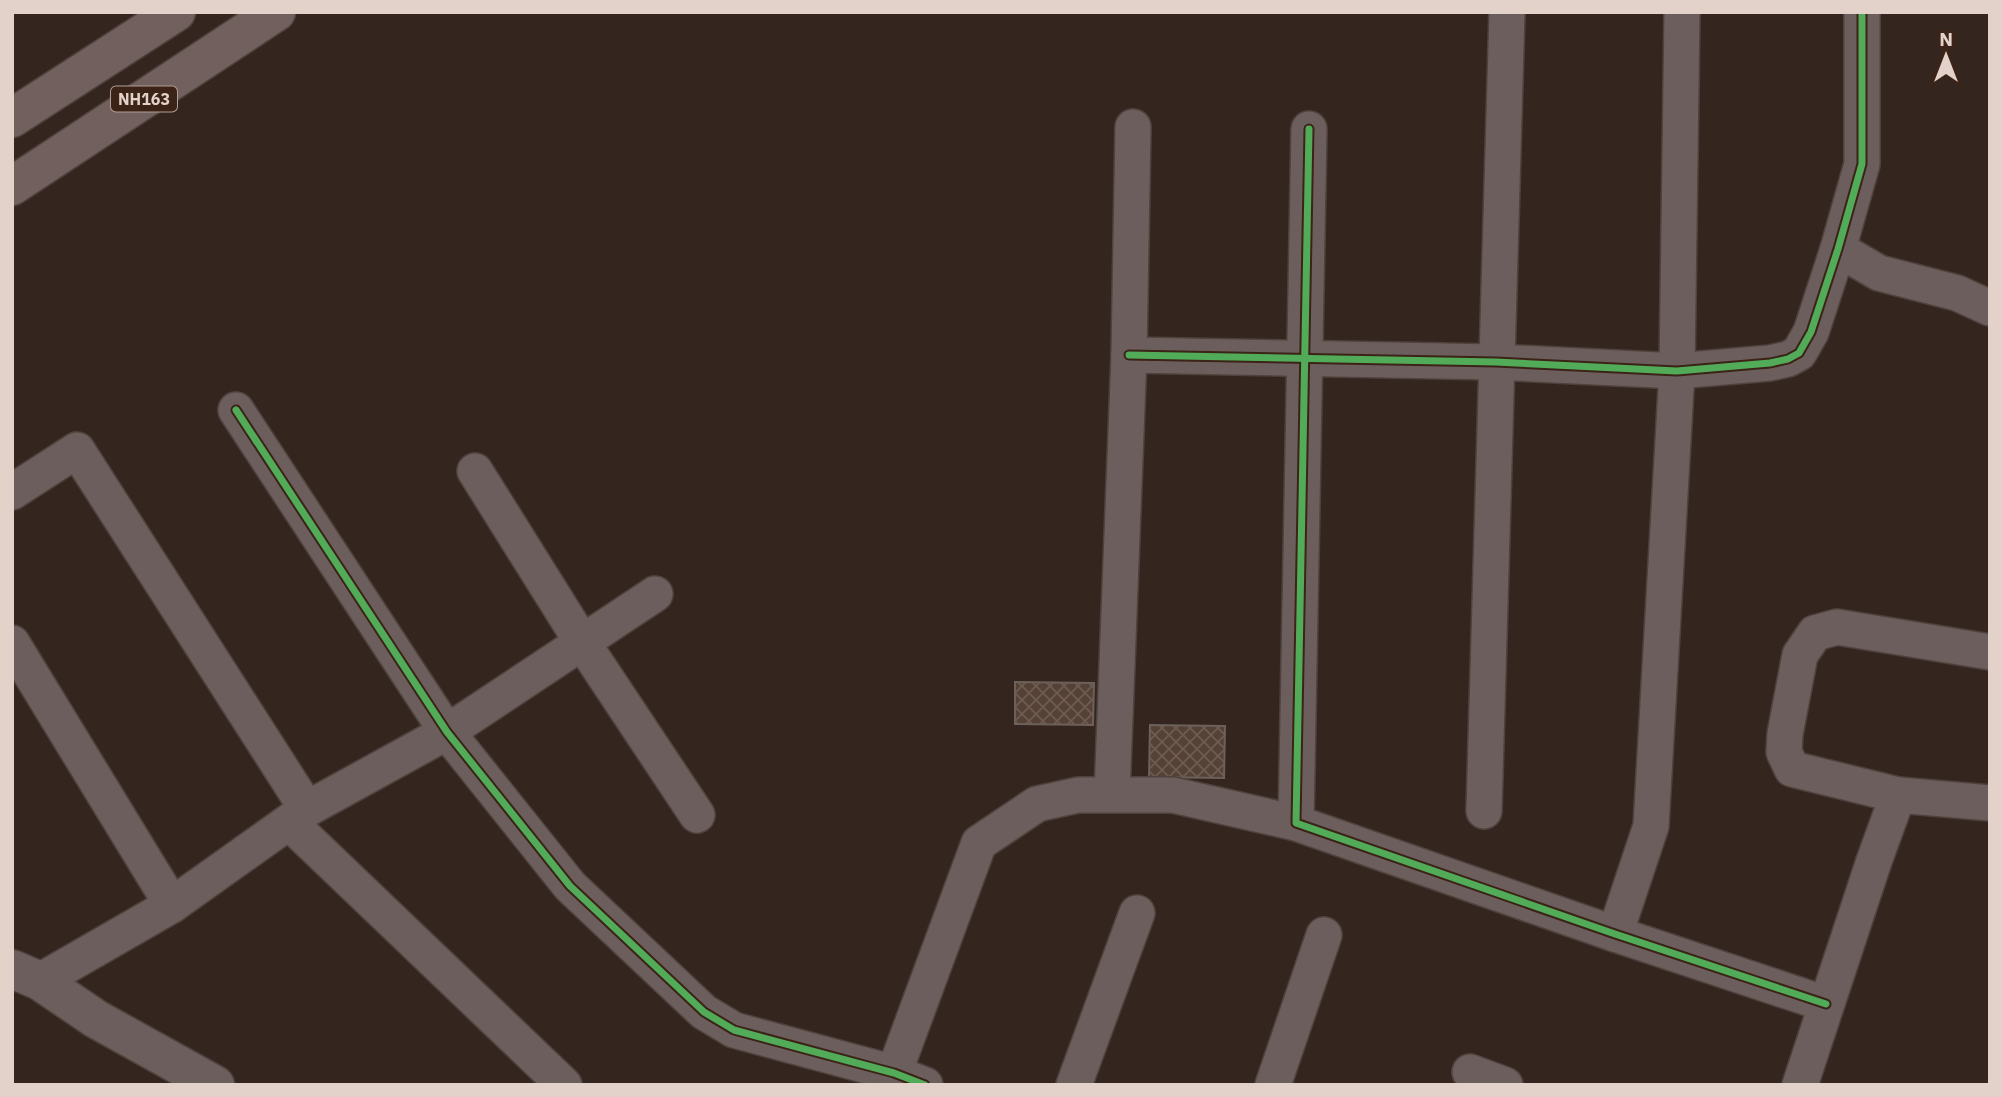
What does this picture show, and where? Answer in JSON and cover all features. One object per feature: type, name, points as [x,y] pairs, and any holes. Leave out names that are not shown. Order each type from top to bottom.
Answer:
[{"type":"highway","points":[[12,118],[176,12]]},
{"type":"highway","name":"NH163","points":[[12,186],[276,12]]},
{"type":"highway","points":[[125,45],[161,88]]},
{"type":"street","points":[[1484,811],[1507,12]]},
{"type":"street","points":[[1615,934],[1651,826],[1677,371],[1682,12]]},
{"type":"street","points":[[1129,355],[1496,362],[1677,371],[1788,359],[1799,353],[1807,343],[1862,164],[1862,12]]},
{"type":"street","points":[[1112,794],[1129,355],[1133,127]]},
{"type":"street","points":[[1296,823],[1309,129]]},
{"type":"street","points":[[1838,249],[1879,273],[1957,293],[1990,308]]},
{"type":"street","points":[[236,410],[447,732],[570,886],[704,1012],[734,1030],[909,1079],[979,843],[1037,804],[1078,795],[1112,794],[1173,795],[1296,823],[1826,1004]]},
{"type":"street","points":[[12,492],[77,450],[298,816],[564,1085]]},
{"type":"street","points":[[475,471],[582,642],[697,815]]},
{"type":"street","points":[[26,975],[172,905],[298,816],[447,732],[655,594]]},
{"type":"street","points":[[1990,652],[1837,627],[1815,633],[1800,655],[1784,752],[1792,769],[1898,796],[1990,803]]},
{"type":"street","points":[[12,643],[172,905]]},
{"type":"street","points":[[1800,1085],[1898,796]]},
{"type":"street","points":[[1074,1085],[1137,913]]},
{"type":"street","points":[[1273,1085],[1324,935]]},
{"type":"street","points":[[26,975],[96,1019],[215,1085]]},
{"type":"street","points":[[1470,1072],[1505,1085]]},
{"type":"building","points":[[1015,682],[1094,683],[1093,725],[1015,724]]},
{"type":"building","points":[[1150,725],[1225,726],[1224,778],[1149,777]]},
{"type":"cycle path","points":[[1129,355],[1496,362],[1677,371],[1788,359],[1799,353],[1811,332],[1862,164],[1862,12]]},
{"type":"cycle path","points":[[1309,129],[1296,823],[1826,1004]]},
{"type":"cycle path","points":[[236,410],[447,732],[570,886],[704,1012],[734,1030],[894,1073],[925,1085]]}]
